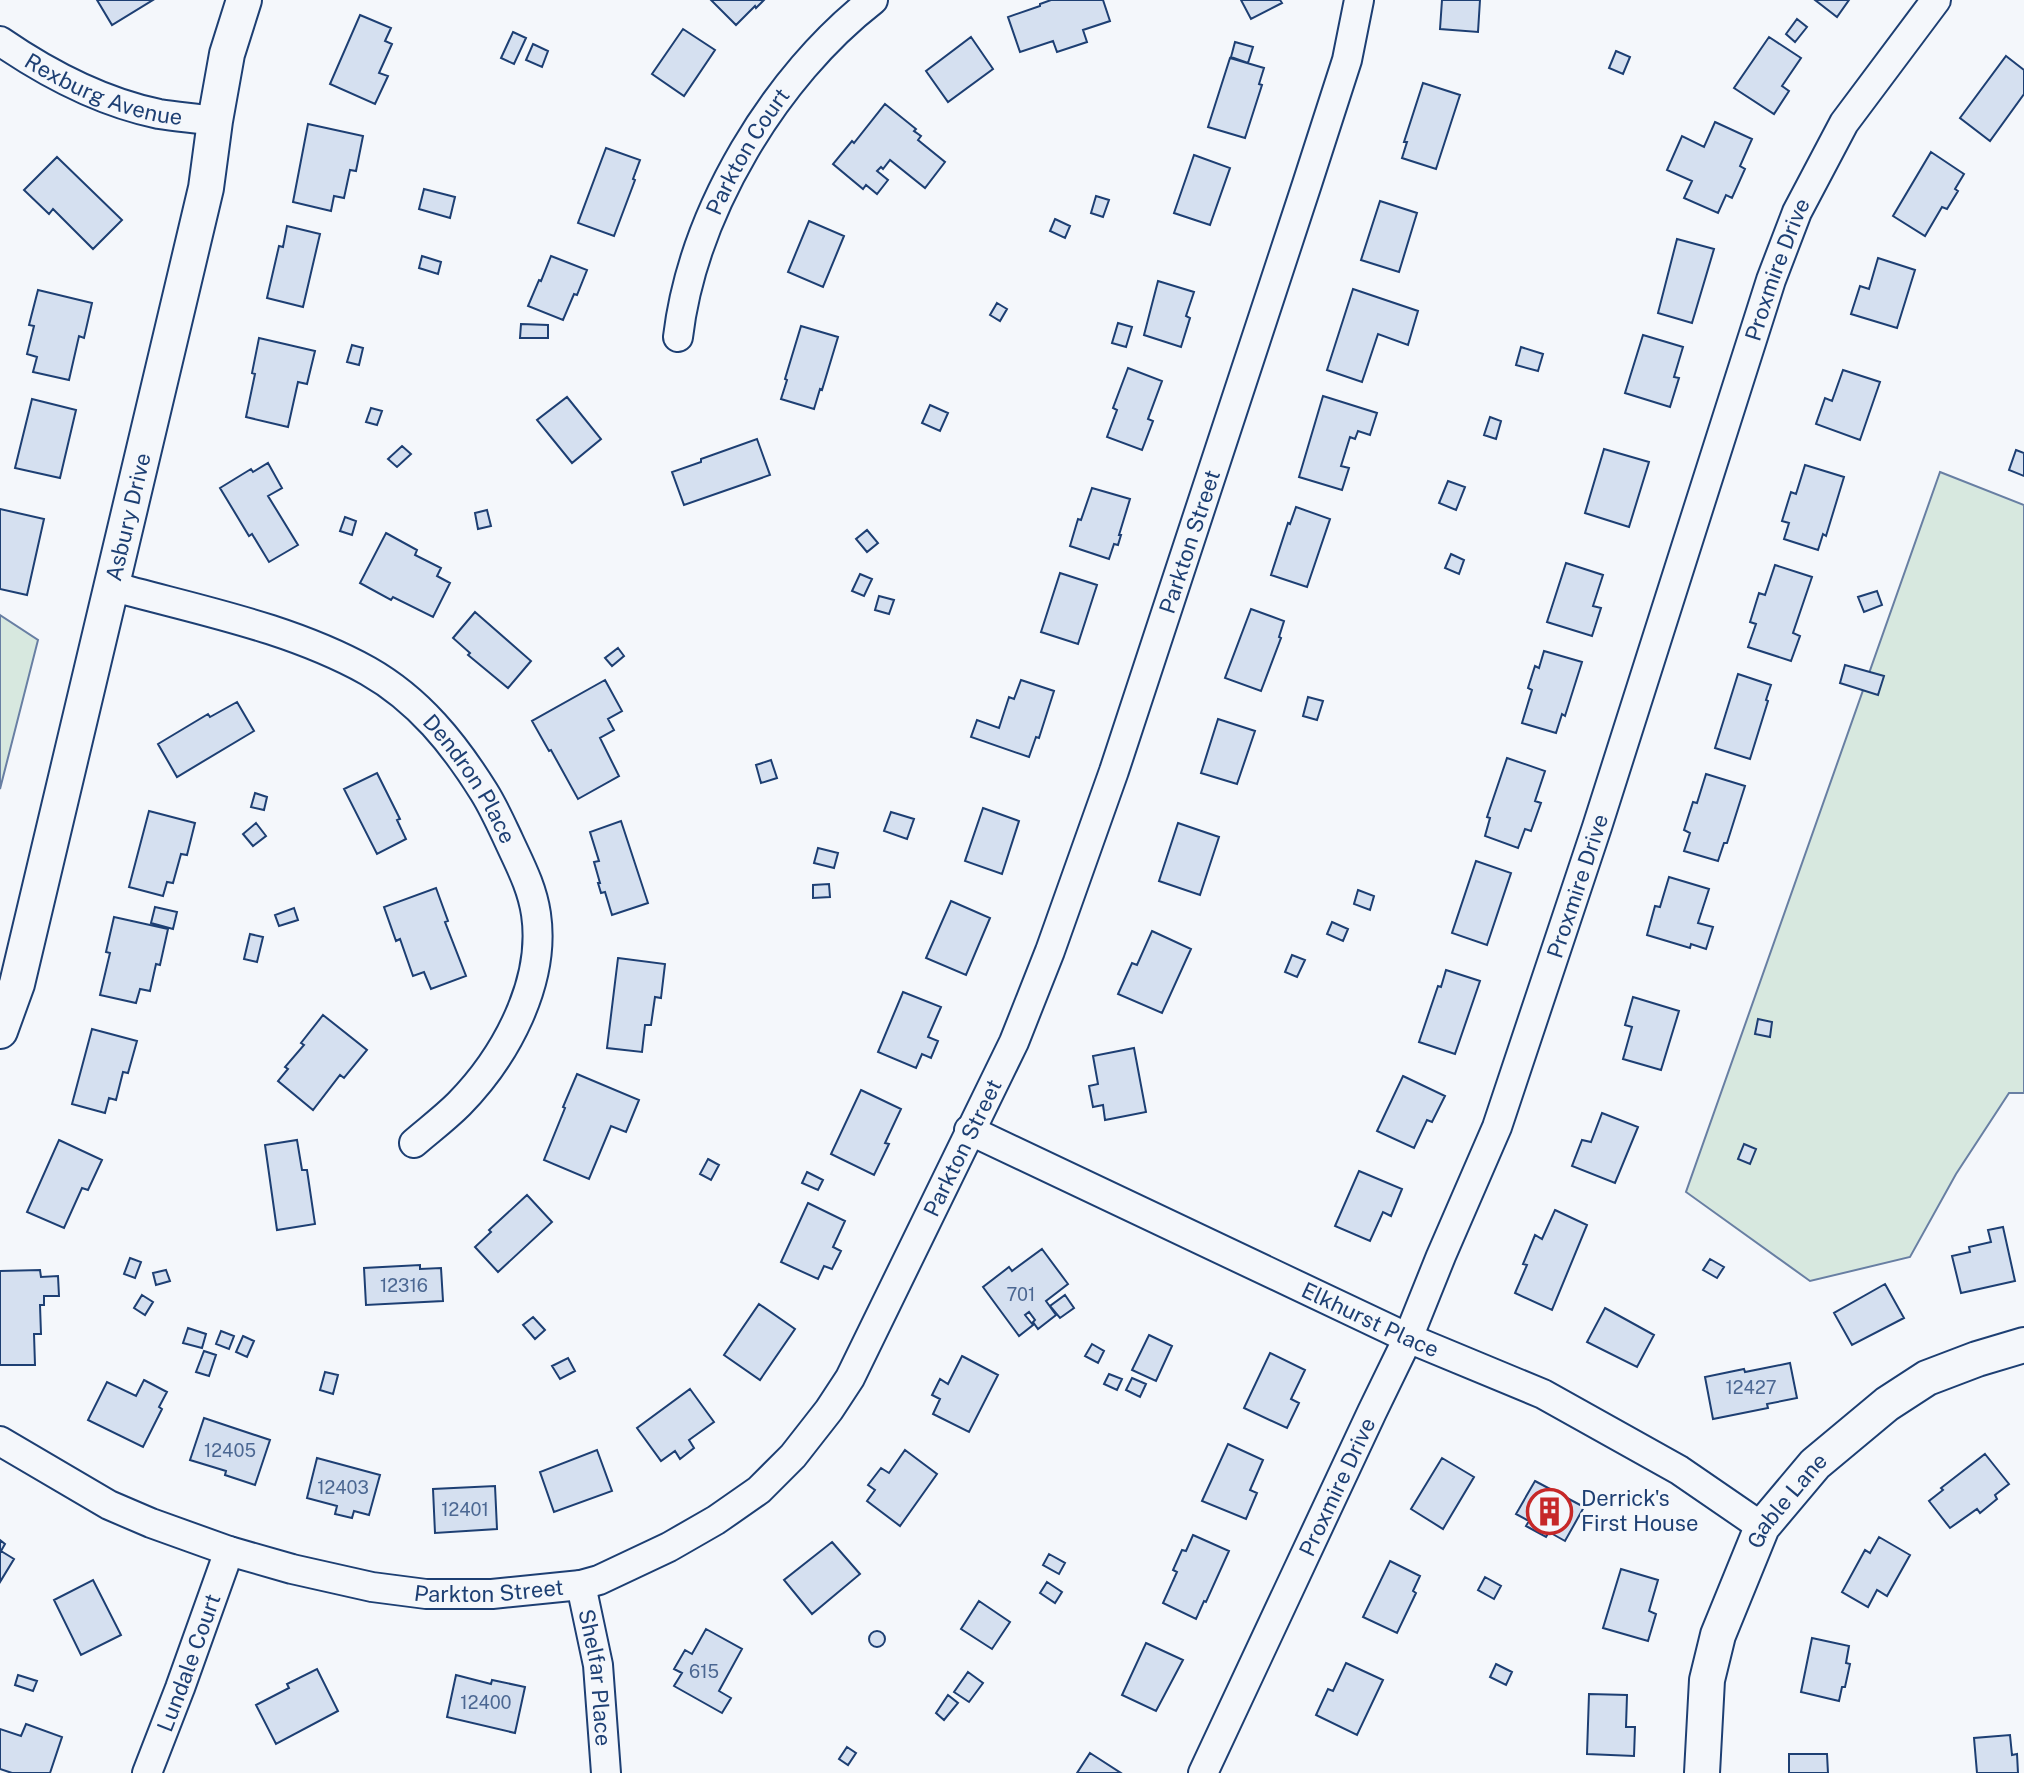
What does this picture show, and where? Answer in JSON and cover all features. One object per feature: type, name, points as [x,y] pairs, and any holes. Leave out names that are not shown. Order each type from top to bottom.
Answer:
[{"type":"street","name":"Asbury Drive","points":[[0,1031],[17,984],[206,188],[227,54],[244,0]]},
{"type":"street","name":"Parkton Court","points":[[678,337],[682,306],[707,229],[752,137],[794,77],[847,20],[873,0]]},
{"type":"street","name":"Parkton Street","points":[[0,1441],[109,1505],[151,1523],[229,1551],[292,1569],[372,1587],[426,1594],[492,1594],[581,1585],[599,1580],[669,1547],[716,1520],[759,1490],[793,1456],[850,1378],[1014,1042],[1050,951],[1114,771],[1347,60],[1359,0]]},
{"type":"street","name":"Proxmire Drive","points":[[1203,1773],[1408,1338],[1497,1127],[1597,827],[1771,280],[1797,212],[1844,123],[1936,0]]},
{"type":"street","name":"Rexburg Avenue","points":[[0,41],[63,80],[123,105],[215,121]]},
{"type":"street","name":"Dendron Place","points":[[111,586],[261,627],[322,648],[371,673],[411,701],[437,727],[466,764],[491,804],[526,874],[536,912],[538,939],[535,969],[516,1025],[501,1053],[460,1103],[414,1143]]},
{"type":"street","name":"Elkhurst Place","points":[[969,1130],[1408,1338],[1543,1394],[1679,1470],[1762,1527]]},
{"type":"street","name":"Gable Lane","points":[[1702,1773],[1707,1680],[1718,1635],[1762,1527],[1815,1464],[1887,1404],[1927,1378],[2024,1345]]},
{"type":"street","name":"Lundale Court","points":[[147,1773],[229,1551]]},
{"type":"street","name":"Shelfar Place","points":[[581,1585],[598,1665],[606,1773]]},
{"type":"shaded area","points":[[1940,472],[2024,505],[2024,1093],[2009,1093],[1956,1174],[1910,1257],[1810,1281],[1686,1192]]},
{"type":"shaded area","points":[[0,615],[38,640],[0,789]]},
{"type":"building","points":[[97,0],[153,0],[112,25]]},
{"type":"building","points":[[711,0],[764,0],[736,25]]},
{"type":"building","points":[[1051,0],[1103,0],[1110,21],[1083,30],[1087,42],[1057,52],[1053,41],[1020,52],[1008,17]]},
{"type":"building","points":[[1241,0],[1280,0],[1282,3],[1251,19]]},
{"type":"building","points":[[1442,0],[1480,0],[1478,32],[1440,29]]},
{"type":"building","points":[[1815,0],[1849,0],[1837,17]]},
{"type":"building","points":[[360,15],[391,28],[385,41],[392,44],[379,73],[388,76],[375,104],[330,84]]},
{"type":"building","points":[[1797,19],[1807,27],[1795,42],[1786,34]]},
{"type":"building","points":[[683,29],[715,50],[684,96],[652,74]]},
{"type":"building","points":[[513,32],[526,38],[514,64],[501,58]]},
{"type":"building","points":[[971,37],[993,69],[948,102],[926,71]]},
{"type":"building","points":[[1769,37],[1801,58],[1782,86],[1789,91],[1774,114],[1734,88]]},
{"type":"building","points":[[1235,42],[1253,47],[1248,63],[1231,57]]},
{"type":"building","points":[[533,44],[548,51],[542,67],[526,60]]},
{"type":"building","points":[[1616,51],[1630,57],[1623,74],[1609,68]]},
{"type":"building","points":[[2006,56],[2024,70],[2024,94],[1990,141],[1960,118]]},
{"type":"building","points":[[1230,58],[1264,68],[1259,84],[1262,85],[1245,138],[1208,127]]},
{"type":"building","points":[[1423,83],[1460,95],[1436,169],[1402,158]]},
{"type":"building","points":[[885,104],[916,129],[914,131],[921,136],[918,140],[945,162],[925,188],[890,160],[877,171],[888,180],[877,194],[866,185],[863,189],[833,164]]},
{"type":"building","points":[[1715,122],[1752,139],[1740,166],[1745,169],[1732,198],[1726,195],[1718,213],[1684,198],[1692,181],[1667,170],[1682,136],[1704,147]]},
{"type":"building","points":[[308,124],[363,136],[356,171],[350,170],[344,198],[334,196],[331,211],[293,202]]},
{"type":"building","points":[[606,148],[640,160],[614,236],[578,223]]},
{"type":"building","points":[[1931,152],[1964,174],[1947,209],[1942,207],[1925,236],[1893,216]]},
{"type":"building","points":[[1194,155],[1230,168],[1210,225],[1174,213]]},
{"type":"building","points":[[57,157],[122,220],[93,249],[53,209],[49,214],[24,190]]},
{"type":"building","points":[[424,189],[455,197],[450,218],[419,209]]},
{"type":"building","points":[[1096,196],[1109,200],[1103,217],[1091,213]]},
{"type":"building","points":[[1380,201],[1417,213],[1399,272],[1361,260]]},
{"type":"building","points":[[1055,219],[1070,226],[1065,238],[1050,231]]},
{"type":"building","points":[[809,221],[844,236],[823,287],[788,272]]},
{"type":"building","points":[[287,226],[320,234],[303,307],[267,298]]},
{"type":"building","points":[[1677,239],[1714,249],[1692,323],[1658,313]]},
{"type":"building","points":[[422,256],[441,262],[438,274],[419,268]]},
{"type":"building","points":[[551,256],[587,270],[563,320],[528,306]]},
{"type":"building","points":[[1878,258],[1915,270],[1897,328],[1851,314],[1860,286],[1869,289]]},
{"type":"building","points":[[1158,281],[1194,292],[1181,347],[1144,335]]},
{"type":"building","points":[[1353,289],[1418,311],[1408,345],[1378,334],[1362,382],[1327,370]]},
{"type":"building","points":[[38,290],[92,303],[84,338],[79,336],[69,380],[33,372],[37,357],[27,354],[34,326],[29,325]]},
{"type":"building","points":[[997,303],[1007,309],[1000,321],[990,315]]},
{"type":"building","points":[[1118,323],[1132,327],[1126,347],[1112,343]]},
{"type":"building","points":[[521,324],[548,325],[548,338],[520,338]]},
{"type":"building","points":[[801,326],[838,337],[814,409],[781,399]]},
{"type":"building","points":[[1643,335],[1683,347],[1674,377],[1679,378],[1670,407],[1625,393]]},
{"type":"building","points":[[259,338],[315,351],[307,384],[298,382],[288,427],[246,417]]},
{"type":"building","points":[[352,345],[363,348],[359,365],[347,362]]},
{"type":"building","points":[[1521,347],[1543,354],[1538,371],[1516,365]]},
{"type":"building","points":[[1128,368],[1162,381],[1148,419],[1153,421],[1142,450],[1107,437],[1117,410],[1113,408]]},
{"type":"building","points":[[1843,370],[1880,382],[1860,440],[1816,424],[1825,398],[1832,401]]},
{"type":"building","points":[[1323,396],[1377,413],[1370,435],[1358,431],[1355,439],[1350,437],[1341,466],[1349,468],[1342,490],[1299,477]]},
{"type":"building","points":[[567,397],[601,439],[572,463],[537,420]]},
{"type":"building","points":[[32,399],[76,410],[60,478],[15,468]]},
{"type":"building","points":[[930,405],[948,413],[940,431],[922,423]]},
{"type":"building","points":[[371,408],[382,411],[377,425],[366,422]]},
{"type":"building","points":[[1490,417],[1501,421],[1496,439],[1484,435]]},
{"type":"building","points":[[757,439],[770,475],[684,505],[672,472]]},
{"type":"building","points":[[402,446],[411,454],[397,467],[388,459]]},
{"type":"building","points":[[1604,449],[1649,462],[1629,527],[1585,513]]},
{"type":"building","points":[[2016,450],[2024,453],[2024,476],[2009,470]]},
{"type":"building","points":[[268,463],[282,488],[268,496],[298,545],[269,562],[220,488],[251,469],[253,472]]},
{"type":"building","points":[[1805,465],[1844,477],[1826,536],[1823,534],[1818,550],[1784,539],[1789,523],[1782,521],[1791,492],[1796,494]]},
{"type":"building","points":[[1448,481],[1465,487],[1456,510],[1439,503]]},
{"type":"building","points":[[1092,488],[1130,499],[1118,545],[1114,544],[1109,559],[1070,546]]},
{"type":"building","points":[[1296,507],[1330,519],[1307,587],[1271,575]]},
{"type":"building","points":[[0,509],[44,519],[27,595],[0,589]]},
{"type":"building","points":[[487,510],[491,526],[478,529],[475,513]]},
{"type":"building","points":[[345,517],[356,521],[352,535],[340,531]]},
{"type":"building","points":[[867,530],[878,543],[867,552],[856,539]]},
{"type":"building","points":[[386,533],[417,550],[415,555],[441,568],[437,576],[450,583],[433,617],[360,583]]},
{"type":"building","points":[[1451,554],[1464,560],[1459,574],[1445,568]]},
{"type":"building","points":[[1566,563],[1603,575],[1593,606],[1601,608],[1592,636],[1547,622]]},
{"type":"building","points":[[1775,565],[1812,577],[1793,633],[1800,636],[1791,661],[1748,647],[1756,624],[1750,622],[1759,593],[1765,595]]},
{"type":"building","points":[[1060,573],[1097,585],[1078,644],[1041,632]]},
{"type":"building","points":[[860,574],[872,579],[864,596],[852,591]]},
{"type":"building","points":[[1877,591],[1882,605],[1864,612],[1858,597]]},
{"type":"building","points":[[879,596],[894,600],[889,614],[875,610]]},
{"type":"building","points":[[1251,609],[1284,621],[1281,638],[1261,691],[1225,678]]},
{"type":"building","points":[[475,612],[531,661],[508,688],[468,655],[470,653],[453,638]]},
{"type":"building","points":[[618,648],[624,656],[612,666],[605,658]]},
{"type":"building","points":[[1544,651],[1582,662],[1565,716],[1562,714],[1556,733],[1522,723],[1532,690],[1528,688]]},
{"type":"building","points":[[1845,665],[1884,676],[1878,695],[1840,683]]},
{"type":"building","points":[[1738,674],[1771,685],[1750,759],[1715,748]]},
{"type":"building","points":[[605,680],[622,711],[608,719],[614,730],[600,738],[619,776],[578,799],[532,721]]},
{"type":"building","points":[[1021,680],[1054,691],[1039,738],[1036,737],[1029,757],[971,737],[977,720],[999,728],[1009,697],[1014,699]]},
{"type":"building","points":[[1308,697],[1323,701],[1317,720],[1303,716]]},
{"type":"building","points":[[237,702],[254,731],[177,777],[158,744],[208,714],[210,717]]},
{"type":"building","points":[[1218,719],[1255,731],[1237,784],[1201,773]]},
{"type":"building","points":[[1507,758],[1545,771],[1535,801],[1541,803],[1531,831],[1525,829],[1518,848],[1485,836],[1490,818],[1487,817]]},
{"type":"building","points":[[771,760],[777,778],[761,783],[756,765]]},
{"type":"building","points":[[377,773],[400,819],[397,820],[406,839],[377,854],[344,789]]},
{"type":"building","points":[[1706,774],[1745,786],[1718,861],[1684,851],[1690,833],[1684,830]]},
{"type":"building","points":[[255,793],[267,797],[264,810],[251,807]]},
{"type":"building","points":[[983,808],[1019,821],[1002,874],[965,861]]},
{"type":"building","points":[[149,811],[195,823],[187,855],[181,854],[173,883],[167,882],[163,896],[129,887]]},
{"type":"building","points":[[891,812],[914,819],[907,839],[884,831]]},
{"type":"building","points":[[621,821],[648,903],[612,915],[605,892],[601,893],[598,883],[594,862],[599,861],[590,832]]},
{"type":"building","points":[[256,823],[266,836],[253,846],[243,834]]},
{"type":"building","points":[[1178,823],[1219,837],[1200,895],[1159,881]]},
{"type":"building","points":[[818,848],[838,853],[834,868],[814,863]]},
{"type":"building","points":[[1476,861],[1511,873],[1487,945],[1452,933]]},
{"type":"building","points":[[1669,877],[1709,889],[1698,923],[1713,927],[1706,949],[1691,944],[1690,948],[1647,935],[1655,906],[1660,907]]},
{"type":"building","points":[[829,884],[830,897],[813,898],[813,885]]},
{"type":"building","points":[[436,888],[448,921],[445,922],[466,976],[431,989],[424,972],[413,976],[384,907]]},
{"type":"building","points":[[1358,890],[1374,896],[1370,910],[1354,904]]},
{"type":"building","points":[[951,901],[990,918],[966,975],[926,958]]},
{"type":"building","points":[[155,907],[177,912],[173,929],[151,923]]},
{"type":"building","points":[[294,908],[298,920],[279,926],[275,915]]},
{"type":"building","points":[[114,917],[168,929],[150,991],[140,989],[136,1003],[100,995],[110,953],[106,952]]},
{"type":"building","points":[[1332,922],[1348,929],[1343,941],[1327,934]]},
{"type":"building","points":[[1152,931],[1191,949],[1162,1013],[1118,994],[1132,963],[1137,965]]},
{"type":"building","points":[[250,934],[263,937],[257,962],[244,959]]},
{"type":"building","points":[[1292,955],[1305,960],[1297,977],[1285,972]]},
{"type":"building","points":[[618,958],[665,964],[661,998],[655,997],[651,1025],[645,1025],[642,1052],[607,1048]]},
{"type":"building","points":[[1446,970],[1480,981],[1455,1054],[1419,1042]]},
{"type":"building","points":[[903,992],[941,1007],[928,1037],[938,1041],[931,1058],[922,1054],[916,1068],[878,1052]]},
{"type":"building","points":[[1633,997],[1679,1011],[1661,1070],[1623,1059],[1632,1027],[1625,1025]]},
{"type":"building","points":[[323,1015],[367,1050],[344,1078],[340,1075],[313,1110],[278,1081],[288,1069],[285,1067],[304,1045],[301,1043]]},
{"type":"building","points":[[1758,1019],[1772,1022],[1770,1037],[1755,1034]]},
{"type":"building","points":[[92,1029],[137,1041],[128,1073],[123,1072],[116,1100],[109,1098],[105,1113],[72,1104]]},
{"type":"building","points":[[1134,1048],[1146,1112],[1105,1120],[1103,1105],[1093,1107],[1089,1086],[1098,1084],[1093,1056]]},
{"type":"building","points":[[577,1074],[639,1100],[626,1132],[611,1126],[589,1179],[544,1160]]},
{"type":"building","points":[[1403,1076],[1445,1096],[1432,1122],[1427,1120],[1414,1148],[1377,1131]]},
{"type":"building","points":[[861,1090],[901,1109],[874,1175],[831,1154]]},
{"type":"building","points":[[1602,1113],[1638,1127],[1615,1183],[1572,1166],[1582,1140],[1591,1142]]},
{"type":"building","points":[[59,1140],[102,1160],[88,1190],[82,1188],[64,1228],[27,1212]]},
{"type":"building","points":[[297,1140],[302,1170],[307,1170],[315,1224],[277,1230],[265,1145]]},
{"type":"building","points":[[1744,1144],[1756,1149],[1750,1164],[1738,1159]]},
{"type":"building","points":[[708,1159],[719,1165],[711,1180],[700,1174]]},
{"type":"building","points":[[1359,1171],[1402,1189],[1391,1216],[1383,1212],[1370,1241],[1335,1226]]},
{"type":"building","points":[[807,1172],[823,1180],[818,1190],[802,1183]]},
{"type":"building","points":[[527,1195],[552,1222],[498,1272],[475,1247]]},
{"type":"building","points":[[808,1203],[845,1221],[833,1247],[841,1251],[832,1269],[824,1266],[818,1279],[781,1262]]},
{"type":"building","points":[[1555,1210],[1587,1225],[1552,1310],[1515,1293],[1535,1235],[1542,1239]]},
{"type":"building","points":[[2003,1227],[2015,1281],[1961,1293],[1952,1256],[1970,1252],[1969,1247],[1991,1242],[1988,1230]]},
{"type":"building","points":[[1042,1249],[1068,1284],[1046,1301],[1056,1315],[1038,1329],[1029,1312],[1025,1315],[1033,1325],[1019,1336],[983,1287],[1009,1267],[1012,1271]]},
{"type":"building","points":[[130,1258],[141,1262],[135,1278],[124,1274]]},
{"type":"building","points":[[1710,1259],[1724,1267],[1717,1278],[1703,1270]]},
{"type":"building","points":[[420,1265],[420,1269],[441,1268],[443,1301],[366,1305],[364,1268]]},
{"type":"building","points":[[40,1270],[41,1277],[58,1276],[59,1296],[44,1296],[44,1305],[40,1305],[41,1334],[34,1334],[35,1365],[0,1365],[0,1271]]},
{"type":"building","points":[[166,1270],[170,1281],[156,1285],[153,1273]]},
{"type":"building","points":[[1885,1284],[1904,1318],[1852,1345],[1834,1313]]},
{"type":"building","points":[[142,1295],[153,1302],[145,1315],[134,1308]]},
{"type":"building","points":[[1065,1295],[1074,1308],[1060,1318],[1050,1306]]},
{"type":"building","points":[[759,1304],[795,1329],[760,1380],[724,1355]]},
{"type":"building","points":[[1605,1308],[1654,1335],[1637,1367],[1587,1342]]},
{"type":"building","points":[[533,1317],[545,1330],[535,1339],[523,1325]]},
{"type":"building","points":[[188,1328],[206,1334],[202,1348],[183,1343]]},
{"type":"building","points":[[221,1331],[234,1336],[229,1349],[216,1344]]},
{"type":"building","points":[[1149,1335],[1172,1346],[1156,1381],[1132,1370]]},
{"type":"building","points":[[243,1336],[254,1341],[247,1357],[236,1352]]},
{"type":"building","points":[[1092,1344],[1104,1351],[1098,1363],[1085,1356]]},
{"type":"building","points":[[204,1351],[216,1355],[209,1376],[196,1372]]},
{"type":"building","points":[[1270,1353],[1305,1370],[1291,1399],[1299,1403],[1287,1428],[1244,1408]]},
{"type":"building","points":[[962,1356],[998,1375],[969,1432],[933,1414],[940,1399],[932,1395],[940,1379],[948,1384]]},
{"type":"building","points":[[568,1358],[575,1371],[560,1379],[552,1366]]},
{"type":"building","points":[[1790,1363],[1797,1398],[1767,1404],[1768,1408],[1713,1419],[1705,1377]]},
{"type":"building","points":[[325,1372],[338,1375],[333,1394],[320,1390]]},
{"type":"building","points":[[1109,1374],[1122,1379],[1117,1390],[1104,1384]]},
{"type":"building","points":[[1132,1378],[1146,1384],[1140,1397],[1126,1390]]},
{"type":"building","points":[[144,1380],[167,1392],[143,1447],[88,1420],[107,1382],[136,1396]]},
{"type":"building","points":[[690,1389],[714,1422],[689,1440],[694,1448],[680,1459],[675,1451],[661,1461],[637,1428]]},
{"type":"building","points":[[204,1418],[270,1440],[255,1485],[225,1475],[226,1471],[190,1460]]},
{"type":"building","points":[[1228,1444],[1263,1460],[1250,1490],[1257,1493],[1246,1519],[1202,1501]]},
{"type":"building","points":[[597,1450],[612,1491],[554,1512],[540,1472]]},
{"type":"building","points":[[905,1450],[937,1474],[900,1526],[867,1501],[875,1490],[868,1485],[881,1468],[889,1473]]},
{"type":"building","points":[[1985,1454],[2009,1484],[1980,1513],[1977,1509],[1950,1528],[1929,1501]]},
{"type":"building","points":[[317,1458],[380,1475],[369,1515],[354,1511],[352,1518],[335,1514],[337,1506],[307,1498]]},
{"type":"building","points":[[1442,1458],[1474,1477],[1443,1529],[1411,1509]]},
{"type":"building","name":"Derrick's First House","points":[[1535,1481],[1584,1507],[1565,1541],[1549,1532],[1546,1537],[1526,1526],[1529,1521],[1516,1514]]},
{"type":"building","points":[[495,1486],[497,1529],[435,1533],[433,1489]]},
{"type":"building","points":[[1193,1535],[1229,1551],[1196,1619],[1163,1603],[1177,1572],[1173,1570]]},
{"type":"building","points":[[1879,1537],[1910,1555],[1887,1596],[1877,1590],[1868,1607],[1842,1592],[1865,1550],[1870,1553]]},
{"type":"building","points":[[0,1540],[5,1544],[1,1551],[14,1559],[0,1582]]},
{"type":"building","points":[[832,1542],[860,1574],[812,1614],[784,1580]]},
{"type":"building","points":[[1049,1554],[1065,1563],[1059,1574],[1043,1565]]},
{"type":"building","points":[[1390,1561],[1420,1576],[1413,1591],[1416,1593],[1397,1633],[1363,1617]]},
{"type":"building","points":[[1621,1569],[1658,1580],[1649,1611],[1656,1614],[1648,1641],[1603,1628]]},
{"type":"building","points":[[1485,1577],[1501,1586],[1494,1599],[1478,1590]]},
{"type":"building","points":[[93,1580],[121,1635],[81,1655],[54,1600]]},
{"type":"building","points":[[1047,1582],[1062,1592],[1055,1603],[1040,1593]]},
{"type":"building","points":[[979,1601],[1010,1622],[992,1649],[961,1629]]},
{"type":"building","points":[[706,1629],[742,1649],[719,1691],[731,1698],[722,1713],[674,1686],[682,1673],[674,1669],[685,1650],[692,1654]]},
{"type":"building","points":[[877,1631],[883,1633],[883,1645],[877,1647],[871,1645],[869,1639],[871,1633]]},
{"type":"building","points":[[1812,1638],[1849,1646],[1846,1663],[1850,1664],[1839,1701],[1801,1692]]},
{"type":"building","points":[[1146,1643],[1183,1660],[1156,1711],[1122,1695]]},
{"type":"building","points":[[1346,1663],[1383,1680],[1357,1735],[1316,1715],[1328,1689],[1333,1691]]},
{"type":"building","points":[[1496,1664],[1512,1672],[1506,1685],[1490,1677]]},
{"type":"building","points":[[317,1669],[338,1711],[276,1744],[256,1705]]},
{"type":"building","points":[[968,1672],[983,1683],[969,1702],[954,1692]]},
{"type":"building","points":[[18,1675],[37,1681],[33,1691],[15,1685]]},
{"type":"building","points":[[456,1675],[491,1684],[492,1680],[525,1687],[515,1733],[447,1717]]},
{"type":"building","points":[[1589,1694],[1627,1695],[1626,1727],[1635,1727],[1634,1756],[1587,1754]]},
{"type":"building","points":[[948,1695],[958,1703],[944,1720],[936,1713]]},
{"type":"building","points":[[26,1724],[62,1737],[50,1773],[12,1773],[0,1769],[0,1729],[21,1736]]},
{"type":"building","points":[[2010,1735],[2012,1755],[2017,1754],[2018,1773],[1977,1773],[1974,1738]]},
{"type":"building","points":[[847,1747],[856,1753],[848,1765],[839,1759]]},
{"type":"building","points":[[1090,1753],[1121,1773],[1077,1773]]},
{"type":"building","points":[[1789,1754],[1827,1754],[1828,1773],[1789,1773]]},
{"type":"place","name":"Derrick's First House","points":[[1550,1511]]}]
